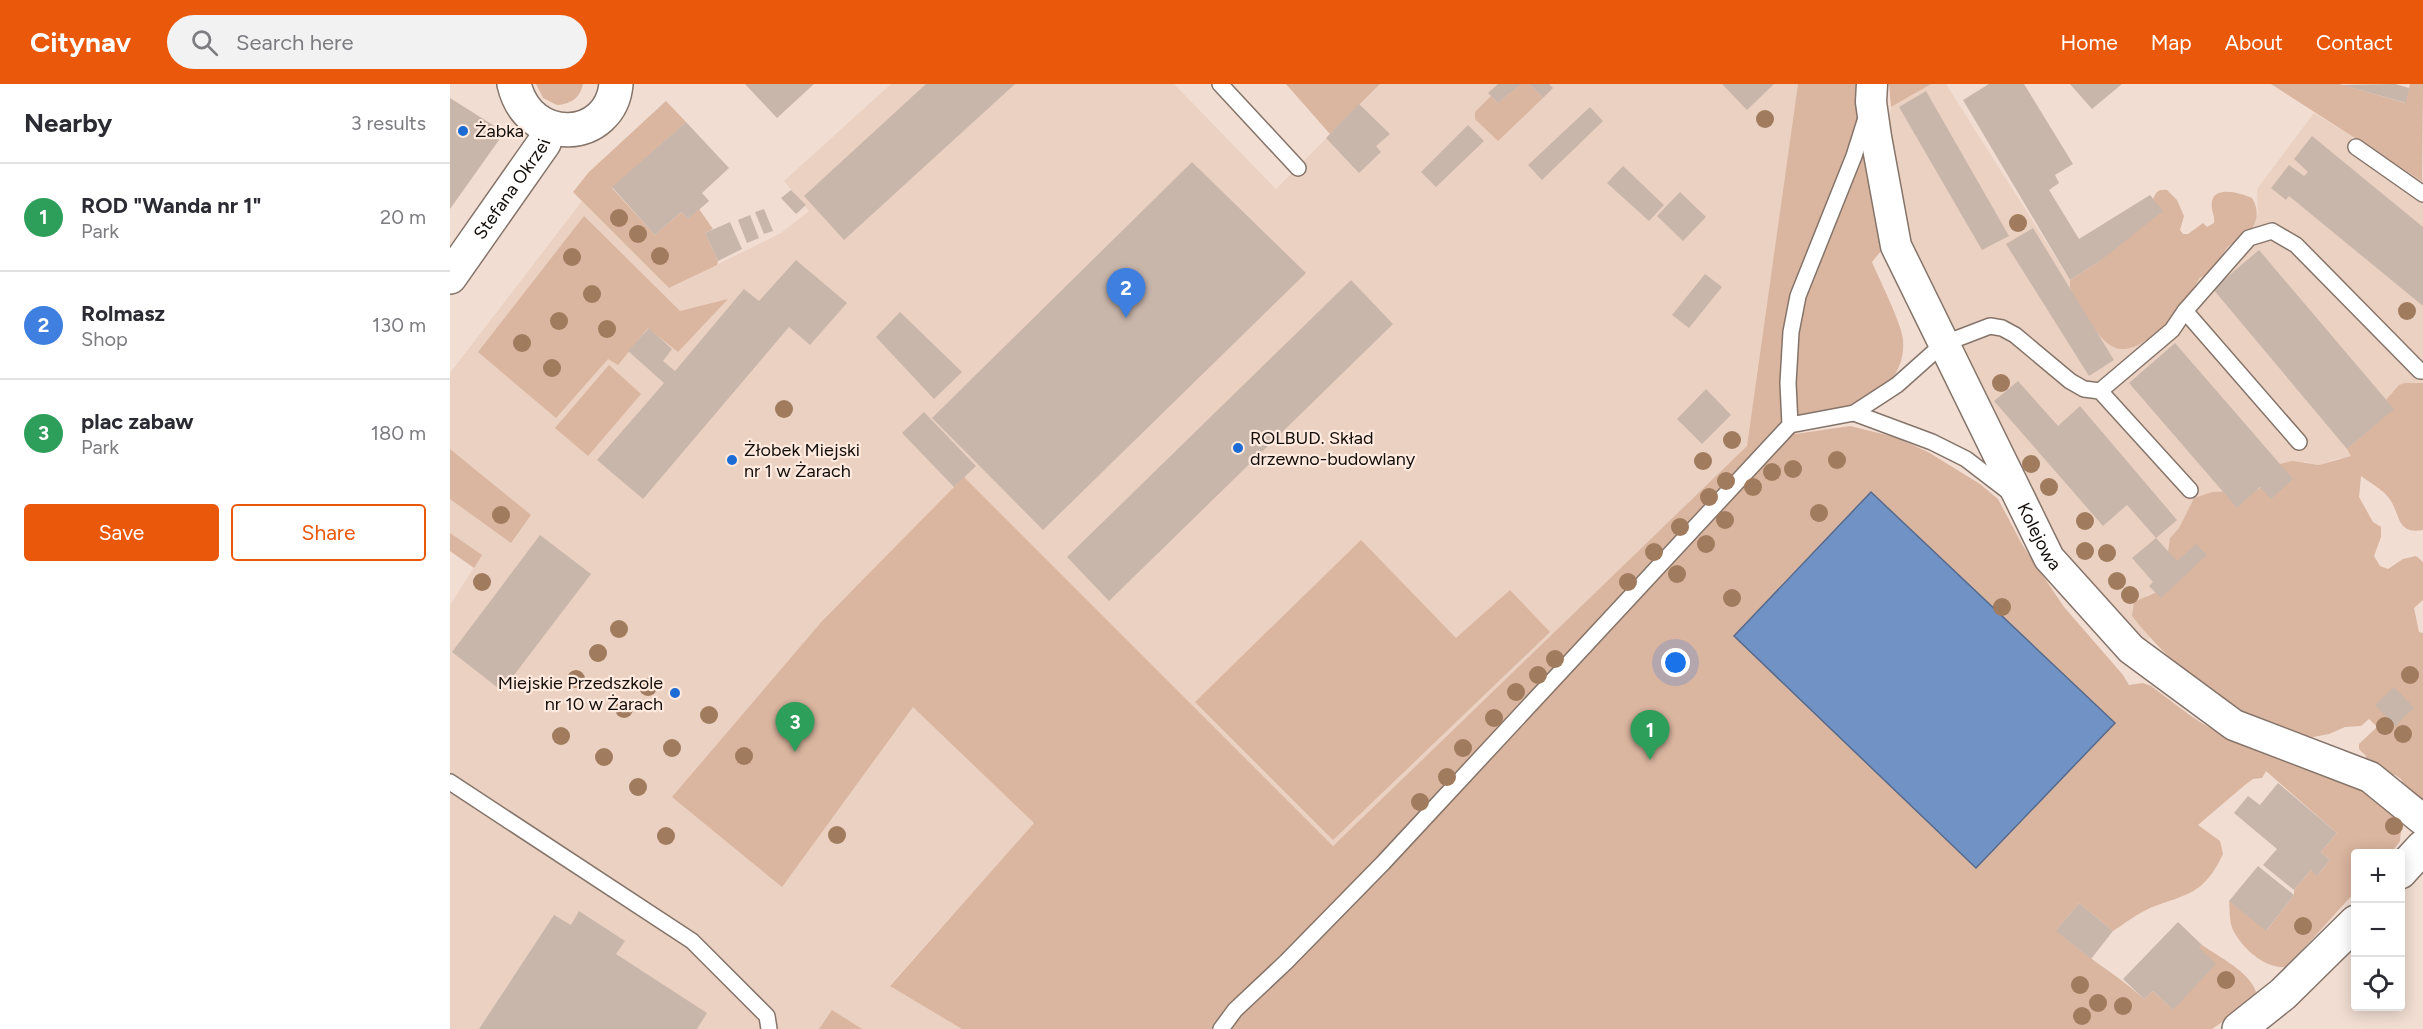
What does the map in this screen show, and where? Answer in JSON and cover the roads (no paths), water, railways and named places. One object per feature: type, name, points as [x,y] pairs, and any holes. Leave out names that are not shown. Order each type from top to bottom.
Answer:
[{"type":"street","points":[[514,84],[524,111],[535,121],[549,128],[567,130],[584,127],[599,118],[610,104],[616,84]]},
{"type":"street","name":"Kolejowa","points":[[1871,93],[1883,183],[1896,246],[2049,558],[2131,649],[2234,725],[2370,777],[2423,820]]},
{"type":"street","name":"Stefana Okrzei","points":[[450,277],[544,144],[549,128]]},
{"type":"street","points":[[2405,867],[2423,847]]},
{"type":"street","points":[[2240,1029],[2283,994],[2351,926]]},
{"type":"lane","points":[[1220,84],[1298,168]]},
{"type":"lane","points":[[1790,425],[1788,383],[1791,332],[1797,296],[1854,156],[1871,93]]},
{"type":"lane","points":[[2356,147],[2423,194]]},
{"type":"lane","points":[[2100,391],[2172,330],[2185,311],[2249,238],[2272,231],[2296,245],[2423,371]]},
{"type":"lane","points":[[2185,311],[2299,442]]},
{"type":"lane","points":[[1221,1029],[1235,1010],[1286,962],[1383,863],[1790,425],[1854,413],[1897,385],[1943,344],[1990,326],[2001,328],[2015,335],[2070,381],[2084,389],[2100,391],[2190,490]]},
{"type":"lane","points":[[1854,413],[1932,442],[1966,459],[2019,500]]},
{"type":"lane","points":[[450,782],[692,941],[767,1016],[769,1029]]},
{"type":"water","points":[[1871,492],[2115,723],[1976,868],[1734,636]]},
{"type":"place","name":"Żabka","points":[[463,131]]},
{"type":"place","name":"Rolmasz","points":[[1126,318]]},
{"type":"place","name":"ROLBUD. Skład drzewno-budowlany","points":[[1238,448]]},
{"type":"place","name":"Żłobek Miejski nr 1 w Żarach","points":[[732,460]]},
{"type":"place","name":"Miejskie Przedszkole nr 10 w Żarach","points":[[675,693]]},
{"type":"place","name":"plac zabaw","points":[[795,752]]},
{"type":"place","name":"ROD \"Wanda nr 1\"","points":[[1650,760]]}]
